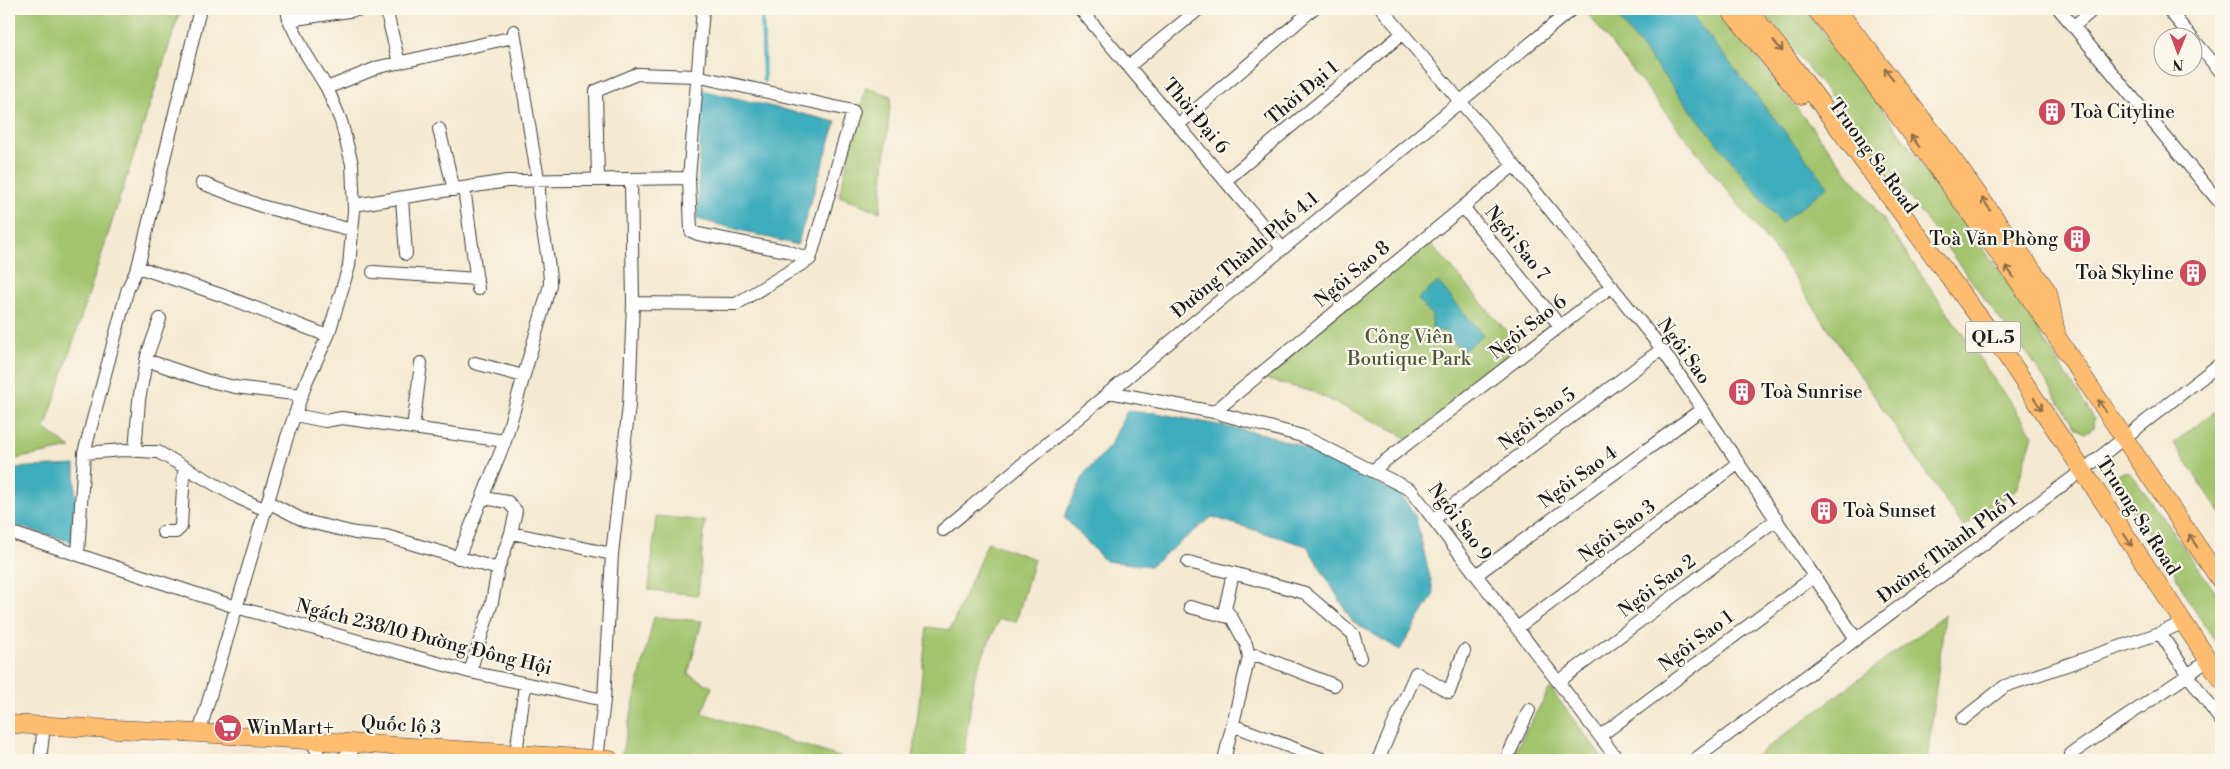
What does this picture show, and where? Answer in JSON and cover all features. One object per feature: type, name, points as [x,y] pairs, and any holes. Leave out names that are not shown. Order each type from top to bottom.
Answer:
[{"type":"highway","name":"Truong Sa Road","points":[[1729,9],[1799,93],[1856,167],[1992,356],[2018,376]]},
{"type":"highway","name":"Truong Sa Road","points":[[1747,9],[1789,61],[1996,340],[2018,376],[2083,470],[2182,623],[2221,679]]},
{"type":"highway","name":"Truong Sa Road","points":[[1816,9],[1978,226],[2057,337],[2123,439],[2221,580]]},
{"type":"highway","name":"Truong Sa Road","points":[[1836,9],[1902,92],[2048,292],[2057,337]]},
{"type":"highway","name":"Quốc lộ 3","points":[[9,724],[199,733],[359,744],[465,756],[516,754],[604,760]]},
{"type":"street","points":[[78,555],[84,453],[128,288],[138,267],[200,9]]},
{"type":"street","points":[[199,733],[295,415],[328,336],[349,266],[354,205],[352,164],[341,121],[327,88],[304,51],[288,15],[362,9]]},
{"type":"street","points":[[386,9],[399,63]]},
{"type":"street","points":[[702,9],[689,178],[691,231],[698,234],[787,251],[810,259]]},
{"type":"street","name":"Thời Đại 6","points":[[1082,9],[1282,248]]},
{"type":"street","points":[[1129,66],[1199,9]]},
{"type":"street","points":[[1178,124],[1313,9]]},
{"type":"street","name":"Ngôi Sao","points":[[1382,9],[1459,102],[1514,164],[1662,348],[1856,639]]},
{"type":"street","name":"Đường Thành Phố 4.1","points":[[943,530],[1572,9]]},
{"type":"street","points":[[2059,9],[2221,204]]},
{"type":"street","points":[[2074,26],[2094,9]]},
{"type":"street","points":[[2168,9],[2184,28]]},
{"type":"street","points":[[327,88],[379,68],[514,34],[540,180],[541,216],[550,268],[550,285],[505,442],[458,558]]},
{"type":"street","name":"Thời Đại 1","points":[[1225,181],[1402,34]]},
{"type":"street","points":[[2202,50],[2221,72]]},
{"type":"street","points":[[598,178],[596,91],[637,74],[696,76],[853,111],[810,259],[736,304],[633,303]]},
{"type":"street","points":[[373,272],[477,284],[459,189],[439,129]]},
{"type":"street","name":"Ngôi Sao 8","points":[[1214,412],[1514,164]]},
{"type":"street","points":[[354,205],[402,199],[507,181],[689,178]]},
{"type":"street","points":[[604,760],[604,700],[612,554],[630,405],[633,303],[631,180]]},
{"type":"street","points":[[202,183],[261,206],[352,230]]},
{"type":"street","points":[[402,199],[406,254]]},
{"type":"street","name":"Ngôi Sao 7","points":[[1463,207],[1560,326]]},
{"type":"street","points":[[138,267],[224,296],[328,336]]},
{"type":"street","name":"Ngôi Sao 6","points":[[1372,471],[1612,286]]},
{"type":"street","points":[[135,451],[139,400],[146,360],[160,319]]},
{"type":"street","name":"Ngôi Sao 5","points":[[1434,519],[1662,348]]},
{"type":"street","points":[[146,360],[204,380],[235,387],[302,395]]},
{"type":"street","points":[[475,363],[523,376]]},
{"type":"street","name":"Đường Thành Phố 1","points":[[1694,760],[2083,470],[2221,363]]},
{"type":"street","points":[[413,428],[422,364]]},
{"type":"street","name":"Ngôi Sao 9","points":[[1109,392],[1214,412],[1302,436],[1411,490],[1618,760]]},
{"type":"street","name":"Ngôi Sao 4","points":[[1476,575],[1702,409]]},
{"type":"street","points":[[295,415],[325,422],[342,418],[505,442]]},
{"type":"street","points":[[84,453],[158,452],[239,498],[267,506],[305,521],[355,533],[386,536],[498,569]]},
{"type":"street","name":"Ngôi Sao 3","points":[[1517,628],[1739,463]]},
{"type":"street","points":[[163,532],[176,532],[181,526],[184,468]]},
{"type":"street","points":[[470,672],[492,602],[498,569],[511,533],[515,507],[508,502],[483,498]]},
{"type":"street","name":"Ngôi Sao 2","points":[[1558,682],[1777,519]]},
{"type":"street","name":"Ngách 238/10 Đường Đông Hội","points":[[9,532],[236,607],[470,672],[604,700]]},
{"type":"street","points":[[511,533],[612,554]]},
{"type":"street","points":[[1188,562],[1304,593],[1353,634],[1360,658]]},
{"type":"street","points":[[1224,760],[1249,657],[1246,644],[1225,609],[1233,573]]},
{"type":"street","name":"Ngôi Sao 1","points":[[1600,736],[1815,576]]},
{"type":"street","points":[[1190,607],[1232,618]]},
{"type":"street","points":[[1962,719],[2005,686],[2160,633],[2182,623]]},
{"type":"street","points":[[2160,633],[2221,721]]},
{"type":"street","points":[[1378,760],[1416,673],[1450,692],[1464,652]]},
{"type":"street","points":[[1249,657],[1257,655],[1334,685]]},
{"type":"street","points":[[2071,754],[2208,660]]},
{"type":"street","points":[[516,754],[524,684]]},
{"type":"street","points":[[1506,760],[1529,710]]},
{"type":"street","points":[[1232,725],[1322,759]]},
{"type":"street","points":[[40,760],[44,726]]},
{"type":"street","points":[[312,741],[321,760]]},
{"type":"street","points":[[341,760],[359,744]]},
{"type":"green space","points":[[9,9],[181,9],[45,429],[71,448],[9,460]]},
{"type":"green space","points":[[1584,9],[1718,9],[1867,197],[2033,435],[2016,490],[1963,527],[1780,257]]},
{"type":"green space","points":[[1761,9],[1805,9],[1888,117],[2027,309],[2043,339],[2094,418],[2093,428],[2085,433],[2076,428],[2030,357],[2007,329],[1890,171]]},
{"type":"green space","points":[[866,87],[891,96],[880,212],[839,196]]},
{"type":"green space","name":"Công Viên Boutique Park","points":[[1426,238],[1525,353],[1409,441],[1399,433],[1313,392],[1258,377]]},
{"type":"green space","points":[[2221,407],[2221,514],[2174,443]]},
{"type":"green space","points":[[2127,471],[2134,477],[2221,600],[2221,649],[2188,600],[2171,566],[2118,490],[2114,481],[2118,474]]},
{"type":"green space","points":[[656,516],[705,521],[698,595],[649,590]]},
{"type":"green space","points":[[988,542],[1034,559],[1016,622],[999,619],[975,674],[963,760],[913,760],[927,627],[950,630]]},
{"type":"green space","points":[[1945,615],[1927,760],[1765,760],[1755,757]]},
{"type":"green space","points":[[654,617],[702,621],[688,674],[712,687],[702,713],[849,760],[620,760]]},
{"type":"green space","points":[[1550,688],[1604,760],[1510,760]]},
{"type":"water","points":[[1617,9],[1687,9],[1828,186],[1781,223],[1613,12]]},
{"type":"water","points":[[702,90],[836,122],[797,245],[697,219]]},
{"type":"water","points":[[1438,282],[1483,335],[1462,352],[1445,331],[1435,331],[1432,327],[1432,316],[1418,299]]},
{"type":"water","points":[[1127,411],[1157,413],[1264,434],[1295,444],[1401,495],[1415,515],[1434,594],[1400,650],[1353,622],[1307,546],[1212,517],[1150,566],[1105,561],[1064,517],[1085,473],[1110,446]]},
{"type":"water","points":[[75,465],[76,543],[9,524],[9,468]]},
{"type":"waterway","points":[[762,9],[764,81]]},
{"type":"place","name":"Toà Cityline","points":[[2052,112]]},
{"type":"place","name":"Toà Văn Phòng","points":[[2077,239]]},
{"type":"place","name":"Toà Skyline","points":[[2193,273]]},
{"type":"place","name":"Toà Sunrise","points":[[1742,392]]},
{"type":"place","name":"Toà Sunset","points":[[1824,511]]},
{"type":"place","name":"WinMart+","points":[[228,728]]}]
